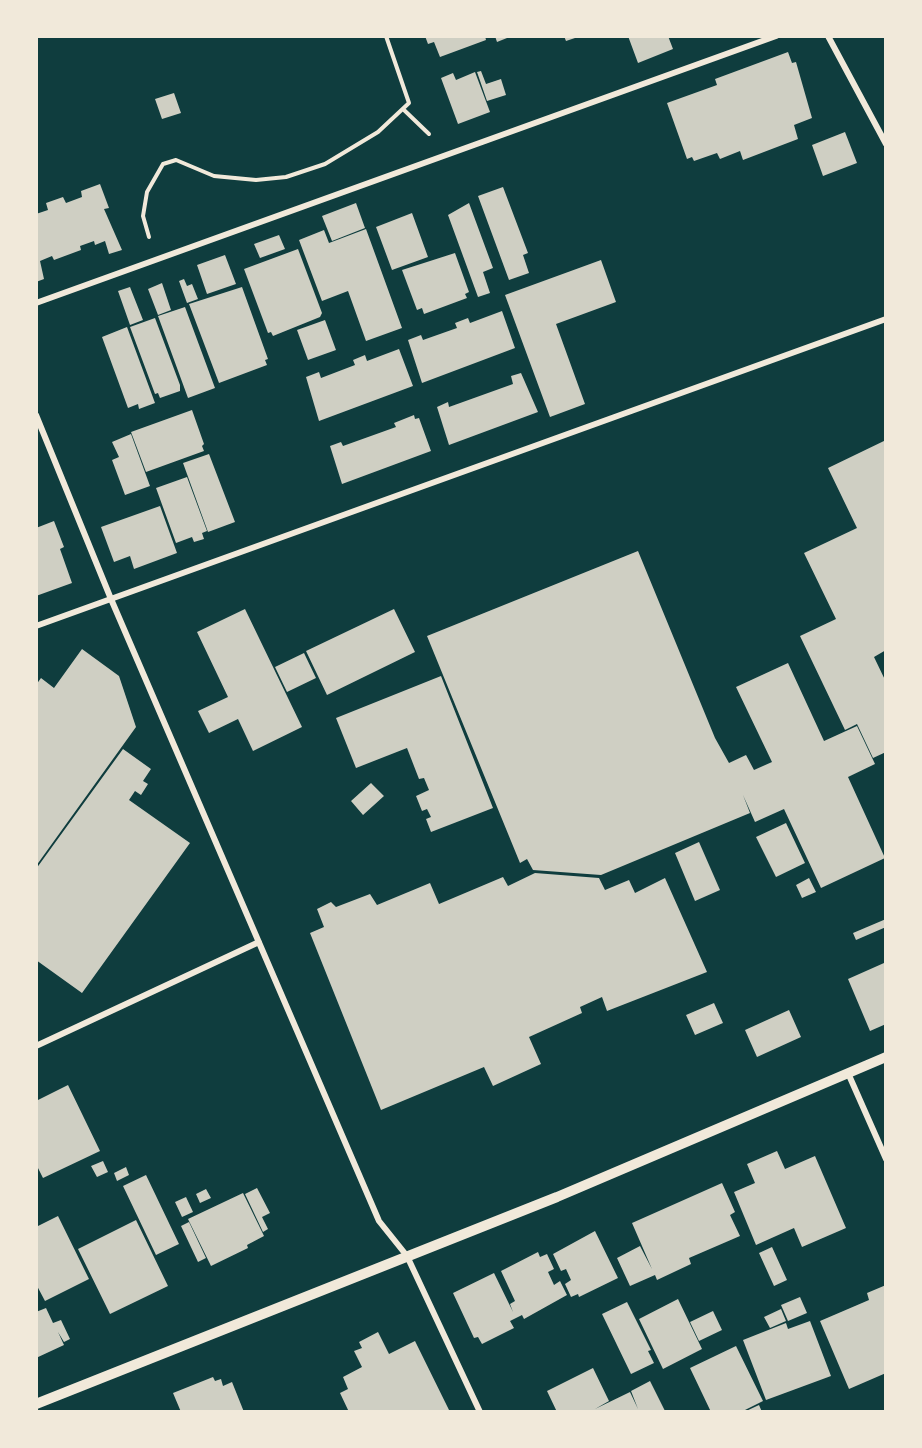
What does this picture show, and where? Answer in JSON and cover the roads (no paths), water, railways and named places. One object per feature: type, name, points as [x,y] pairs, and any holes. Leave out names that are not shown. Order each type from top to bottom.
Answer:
[{"type":"street","points":[[36,303],[776,36]]},
{"type":"street","points":[[828,36],[886,144]]},
{"type":"street","points":[[36,626],[886,319]]},
{"type":"street","points":[[36,415],[111,599],[380,1221],[407,1256],[480,1412]]},
{"type":"street","points":[[36,1046],[259,942]]},
{"type":"street","points":[[36,1404],[557,1197],[886,1057]]},
{"type":"street","points":[[848,1073],[886,1159]]}]
